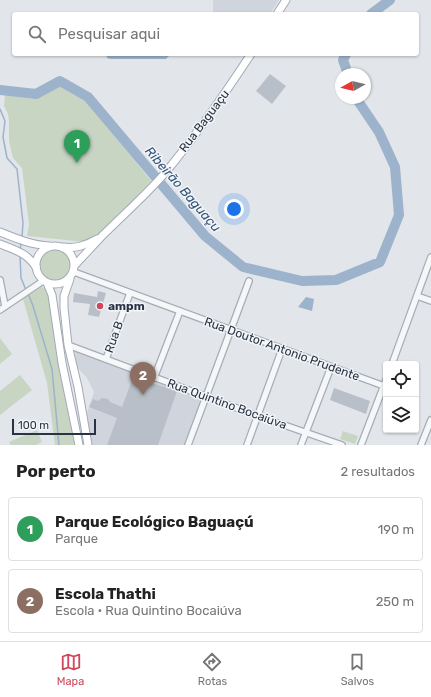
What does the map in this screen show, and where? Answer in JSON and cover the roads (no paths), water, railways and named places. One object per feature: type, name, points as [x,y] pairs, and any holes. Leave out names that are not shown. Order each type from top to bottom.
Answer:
[{"type":"main road","points":[[278,12],[286,0]]},
{"type":"main road","name":"Rua Baguaçu","points":[[102,236],[164,174],[229,88],[250,56]]},
{"type":"main road","points":[[0,232],[26,242],[72,248],[81,247],[102,236]]},
{"type":"main road","points":[[88,445],[78,387],[68,345],[64,296],[74,268],[102,236]]},
{"type":"main road","points":[[0,244],[31,259],[36,267],[38,275],[45,282],[52,295],[62,363],[80,445]]},
{"type":"main road","points":[[36,267],[39,254],[50,246]]},
{"type":"main road","points":[[63,247],[72,254],[74,268]]},
{"type":"main road","points":[[45,282],[59,284],[70,279]]},
{"type":"street","points":[[393,361],[431,257]]},
{"type":"street","name":"Rua Doutor Antonio Prudente","points":[[74,268],[130,293],[331,367],[383,382]]},
{"type":"street","points":[[0,280],[2,308],[34,287],[45,282]]},
{"type":"street","points":[[188,445],[249,281]]},
{"type":"street","name":"Rua B","points":[[106,359],[130,293]]},
{"type":"street","points":[[417,296],[431,301]]},
{"type":"street","points":[[154,378],[180,311]]},
{"type":"street","name":"Rua Quintino Bocaiúva","points":[[68,345],[258,416],[342,445]]},
{"type":"street","points":[[247,445],[282,349]]},
{"type":"street","points":[[301,445],[331,367]]},
{"type":"street","points":[[361,445],[383,388]]},
{"type":"street","points":[[421,445],[431,420]]},
{"type":"water","points":[[106,56],[169,56],[166,59],[107,58]]},
{"type":"water","points":[[306,297],[314,299],[312,311],[298,307]]},
{"type":"waterway","name":"Ribeirão Baguaçu","points":[[374,12],[390,0]]},
{"type":"waterway","name":"Ribeirão Baguaçu","points":[[345,56],[343,60],[346,68]]},
{"type":"waterway","name":"Ribeirão Baguaçu","points":[[0,90],[36,94],[60,81],[88,97],[205,236],[243,267],[302,281],[336,280],[380,262],[399,215],[395,167],[379,132],[360,104]]},
{"type":"waterway","points":[[0,109],[5,121],[3,137],[7,158],[17,169],[23,223],[22,237]]},
{"type":"waterway","points":[[20,251],[21,243]]},
{"type":"waterway","points":[[20,255],[21,278],[26,290]]},
{"type":"waterway","points":[[28,293],[52,369],[59,445]]},
{"type":"place","name":"Parque Ecológico Baguaçú","points":[[77,163]]},
{"type":"place","name":"ampm","points":[[100,306]]},
{"type":"place","name":"Escola Thathi","points":[[143,395]]}]
